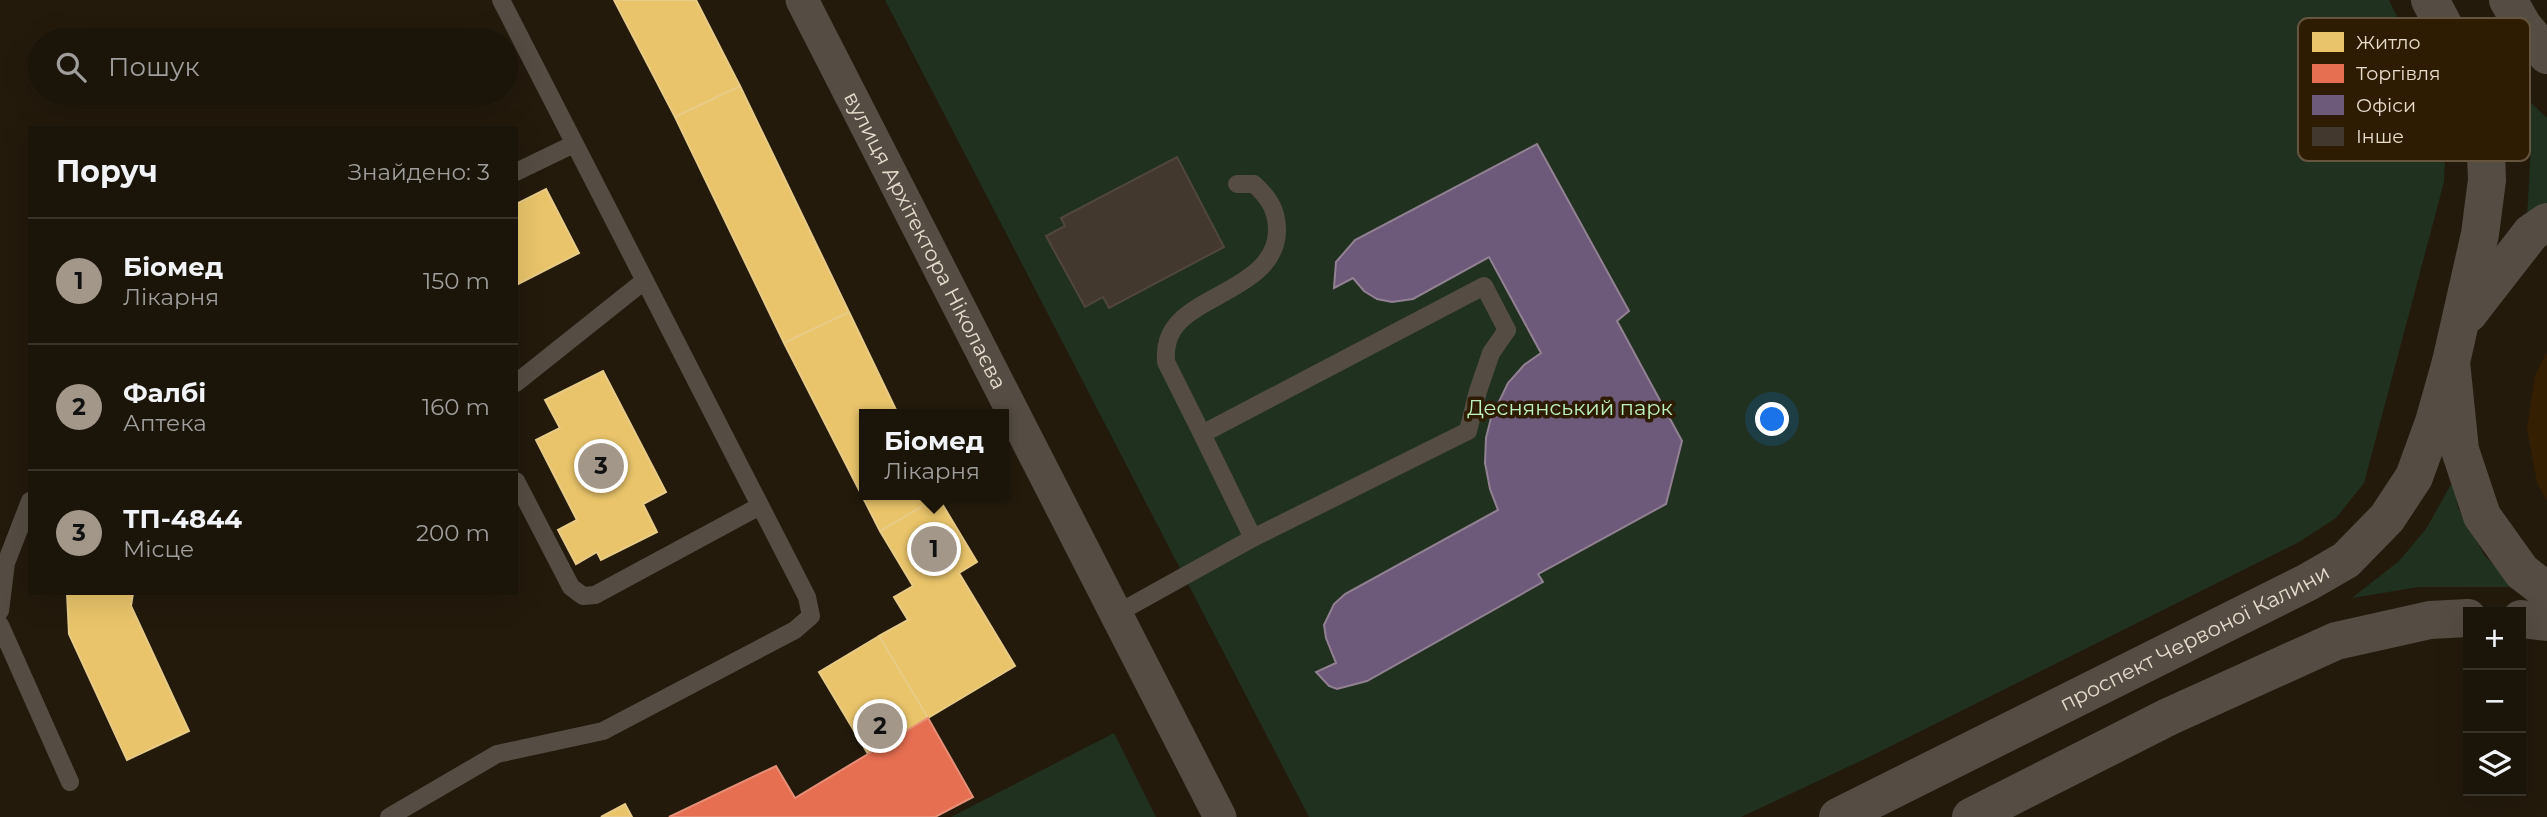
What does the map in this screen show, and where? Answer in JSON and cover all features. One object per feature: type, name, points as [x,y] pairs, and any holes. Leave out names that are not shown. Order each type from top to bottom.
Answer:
[{"type":"main road","name":"проспект Червоної Калини","points":[[2430,0],[2440,18]]},
{"type":"main road","points":[[2508,0],[2518,18]]},
{"type":"main road","points":[[2530,34],[2547,55]]},
{"type":"main road","name":"проспект Червоної Калини","points":[[1838,817],[2308,582],[2346,560],[2387,518],[2414,477],[2434,422],[2451,362],[2480,234],[2487,180],[2486,161]]},
{"type":"main road","points":[[2460,324],[2531,233],[2547,222]]},
{"type":"main road","points":[[2451,362],[2460,450],[2482,516],[2522,572],[2547,591]]},
{"type":"main road","points":[[1971,817],[2168,717],[2336,641],[2430,620],[2463,618]]},
{"type":"main road","points":[[2526,620],[2547,622]]},
{"type":"street","name":"вулиця Архітектора Ніколаєва","points":[[802,0],[1220,817]]},
{"type":"lane","points":[[501,0],[515,28]]},
{"type":"lane","points":[[389,817],[497,754],[603,731],[795,630],[811,616],[807,597],[518,34]]},
{"type":"lane","points":[[518,171],[574,144]]},
{"type":"lane","points":[[1237,184],[1254,184],[1266,196],[1277,215],[1277,236],[1268,259],[1250,278],[1181,320],[1170,333],[1165,349],[1166,362],[1253,538]]},
{"type":"lane","points":[[518,381],[644,281]]},
{"type":"lane","points":[[1116,614],[1253,538],[1468,431],[1491,353],[1507,330],[1484,286],[1202,434]]},
{"type":"lane","points":[[518,485],[571,587],[583,596],[595,595],[760,506]]},
{"type":"lane","points":[[0,611],[6,563],[28,506]]},
{"type":"lane","points":[[0,625],[70,782]]},
{"type":"shaded area","points":[[2547,352],[2547,501],[2537,483],[2527,429],[2535,375]]},
{"type":"green space","name":"Деснянський парк","points":[[885,0],[2389,0],[2398,18],[2298,18],[2298,161],[2445,161],[2444,182],[2364,483],[2336,518],[2299,542],[1871,756],[1741,817],[1309,817]]},
{"type":"green space","points":[[2530,102],[2547,118],[2547,203],[2527,218],[2531,146]]},
{"type":"green space","points":[[2453,481],[2458,508],[2485,556],[2517,587],[2419,587],[2352,598],[2399,561],[2426,529]]},
{"type":"green space","points":[[1114,733],[1156,817],[951,817]]},
{"type":"building: Житло","points":[[614,0],[696,0],[740,86],[675,117]]},
{"type":"building: Житло","points":[[740,86],[849,312],[784,343],[675,117]]},
{"type":"building: Житло","points":[[546,189],[579,253],[518,284],[518,203]]},
{"type":"building: Житло","points":[[849,312],[896,409],[859,409],[859,490],[784,343]]},
{"type":"building: Житло","points":[[603,371],[666,492],[643,504],[657,532],[601,560],[597,552],[576,564],[558,530],[577,520],[536,440],[560,428],[545,400]]},
{"type":"building: Житло","points":[[864,500],[933,500],[880,531]]},
{"type":"building: Житло","points":[[933,500],[940,500],[977,562],[959,573],[1015,666],[928,718],[879,636],[908,620],[894,597],[913,586],[880,531]]},
{"type":"building: Житло","points":[[67,595],[133,595],[131,606],[189,731],[127,760],[69,634]]},
{"type":"building: Житло","points":[[879,636],[928,718],[868,754],[819,672]]},
{"type":"building: Житло","points":[[625,804],[632,817],[601,817]]},
{"type":"building: Торгівля","points":[[928,718],[973,797],[935,817],[669,817],[776,766],[795,798]]},
{"type":"building: Офіси","points":[[1537,144],[1629,311],[1617,321],[1682,441],[1666,504],[1538,574],[1543,582],[1367,681],[1337,689],[1329,686],[1316,672],[1336,663],[1324,625],[1334,604],[1345,594],[1498,510],[1490,489],[1485,463],[1486,438],[1491,418],[1508,383],[1524,365],[1541,353],[1489,257],[1413,299],[1392,302],[1377,299],[1364,291],[1353,278],[1334,288],[1336,262],[1355,240]]},
{"type":"building: Інше","points":[[1177,157],[1224,247],[1109,308],[1103,297],[1085,307],[1046,236],[1065,226],[1061,218]]},
{"type":"place","name":"ТП-4844","points":[[601,466]]},
{"type":"place","name":"Біомед","points":[[934,549]]},
{"type":"place","name":"Фалбі","points":[[880,726]]}]
